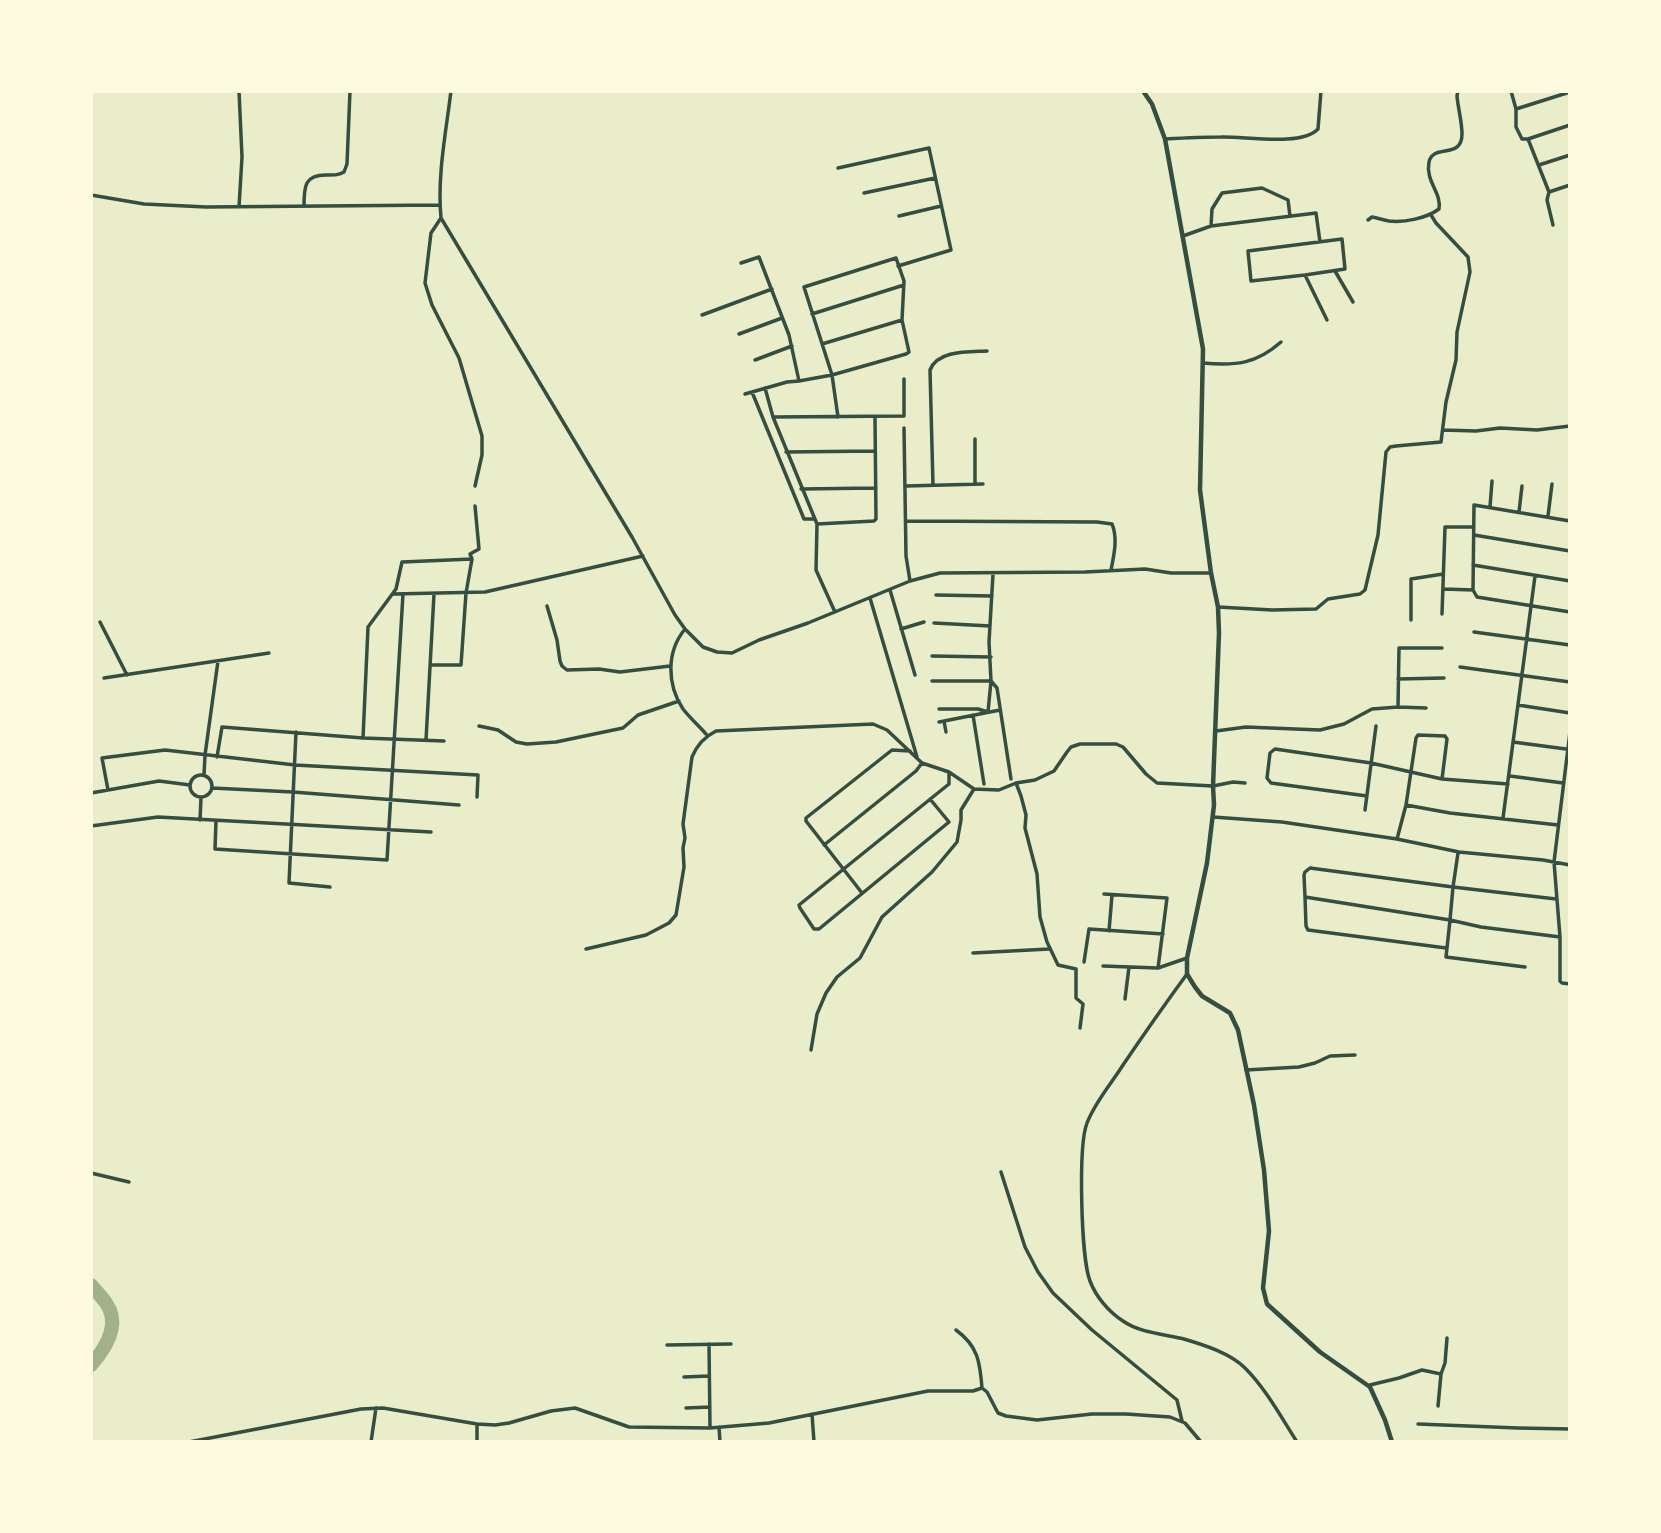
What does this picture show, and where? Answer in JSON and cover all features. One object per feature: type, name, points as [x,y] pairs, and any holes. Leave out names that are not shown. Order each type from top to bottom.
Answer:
[{"type":"street","points":[[239,91],[242,156],[239,207]]},
{"type":"street","points":[[304,206],[304,187],[309,180],[322,174],[342,174],[347,164],[351,91]]},
{"type":"street","points":[[451,91],[441,178],[441,218],[685,629],[703,647],[732,653],[910,581],[940,573],[1085,572],[1111,569],[1211,573]]},
{"type":"street","points":[[1143,91],[1159,118],[1165,139],[1203,349],[1200,490],[1218,607],[1213,817],[1207,863],[1187,958],[1187,974],[1202,996],[1234,1017],[1238,1030],[1259,1132],[1267,1200],[1269,1231],[1263,1289],[1267,1304],[1320,1352],[1370,1387],[1392,1442]]},
{"type":"street","points":[[1165,139],[1222,136],[1273,140],[1310,135],[1318,129],[1321,91]]},
{"type":"street","points":[[1368,220],[1372,217],[1394,222],[1416,219],[1431,215],[1439,209],[1440,201],[1428,176],[1429,160],[1437,152],[1454,149],[1463,136],[1458,91]]},
{"type":"street","points":[[1511,91],[1516,109],[1516,127],[1522,139],[1570,125]]},
{"type":"street","points":[[1516,109],[1570,92]]},
{"type":"street","points":[[1528,139],[1549,192],[1553,225]]},
{"type":"street","points":[[838,169],[929,148],[951,250],[898,265]]},
{"type":"street","points":[[1539,165],[1570,155]]},
{"type":"street","points":[[864,193],[935,178]]},
{"type":"street","points":[[1549,192],[1570,185]]},
{"type":"street","points":[[1211,226],[1212,209],[1222,193],[1262,188],[1288,200],[1290,216]]},
{"type":"street","points":[[91,195],[144,204],[239,207],[440,205]]},
{"type":"street","points":[[899,216],[941,206]]},
{"type":"street","points":[[1183,236],[1211,226],[1316,213],[1320,242]]},
{"type":"street","points":[[1218,607],[1316,609],[1325,600],[1360,594],[1366,590],[1378,535],[1388,449],[1441,441],[1446,402],[1456,360],[1457,332],[1470,268],[1468,257],[1431,215]]},
{"type":"street","points":[[441,218],[431,233],[425,283],[432,305],[459,358],[482,436],[482,455],[475,486]]},
{"type":"street","points":[[1342,239],[1345,268],[1251,281],[1248,251],[1320,242],[1342,239]]},
{"type":"street","points":[[741,263],[759,257],[792,346],[799,381]]},
{"type":"street","points":[[746,394],[787,382],[832,375],[906,354],[909,351],[902,320],[904,285],[894,258],[804,288],[832,375],[838,417]]},
{"type":"street","points":[[1335,271],[1353,302]]},
{"type":"street","points":[[1305,275],[1327,320]]},
{"type":"street","points":[[812,314],[904,285]]},
{"type":"street","points":[[702,315],[772,289]]},
{"type":"street","points":[[740,334],[782,318]]},
{"type":"street","points":[[822,344],[902,320]]},
{"type":"street","points":[[1203,363],[1223,365],[1253,360],[1268,353],[1281,342]]},
{"type":"street","points":[[755,360],[792,346]]},
{"type":"street","points":[[933,485],[930,370],[937,359],[986,351]]},
{"type":"street","points":[[773,418],[904,416],[904,379]]},
{"type":"street","points":[[765,388],[786,452],[816,521],[816,570],[835,612]]},
{"type":"street","points":[[752,392],[804,519],[876,519],[875,417]]},
{"type":"street","points":[[1443,430],[1536,430],[1570,426]]},
{"type":"street","points":[[904,428],[906,556],[910,581]]},
{"type":"street","points":[[975,439],[975,484]]},
{"type":"street","points":[[786,452],[875,451]]},
{"type":"street","points":[[1490,508],[1492,481]]},
{"type":"street","points":[[906,486],[984,484]]},
{"type":"street","points":[[1548,517],[1552,484]]},
{"type":"street","points":[[1519,513],[1522,486]]},
{"type":"street","points":[[801,489],[876,488]]},
{"type":"street","points":[[1570,521],[1474,505],[1473,590],[1477,597],[1570,611]]},
{"type":"street","points":[[430,665],[461,666],[466,593],[472,559],[470,554],[479,549],[475,506]]},
{"type":"street","points":[[800,510],[809,507]]},
{"type":"street","points":[[906,521],[1112,524],[1115,528],[1115,544],[1111,569]]},
{"type":"street","points":[[1442,614],[1445,527],[1474,527]]},
{"type":"street","points":[[1474,535],[1570,551]]},
{"type":"street","points":[[393,594],[485,592],[643,556]]},
{"type":"street","points":[[363,738],[368,627],[396,589],[402,562],[472,559]]},
{"type":"street","points":[[1473,565],[1570,581]]},
{"type":"street","points":[[988,712],[993,574]]},
{"type":"street","points":[[1411,620],[1411,579],[1443,574]]},
{"type":"street","points":[[1503,818],[1535,576]]},
{"type":"street","points":[[1443,589],[1473,590]]},
{"type":"street","points":[[890,590],[915,675]]},
{"type":"street","points":[[216,821],[215,849],[387,860],[403,594]]},
{"type":"street","points":[[426,740],[434,594]]},
{"type":"street","points":[[936,595],[992,596]]},
{"type":"street","points":[[870,598],[917,759]]},
{"type":"street","points":[[547,606],[560,661],[567,670],[599,669],[620,672],[670,666]]},
{"type":"street","points":[[901,629],[924,621]]},
{"type":"street","points":[[100,622],[127,675]]},
{"type":"street","points":[[934,623],[990,626]]},
{"type":"street","points":[[685,629],[676,639],[670,666],[679,701],[707,735]]},
{"type":"street","points":[[1474,632],[1570,645]]},
{"type":"street","points":[[1398,707],[1399,648],[1443,648]]},
{"type":"street","points":[[104,678],[269,653]]},
{"type":"street","points":[[932,656],[991,657]]},
{"type":"street","points":[[204,775],[218,661]]},
{"type":"street","points":[[1460,667],[1570,682]]},
{"type":"street","points":[[1398,679],[1444,678]]},
{"type":"street","points":[[932,681],[991,681],[997,688],[1011,779]]},
{"type":"street","points":[[479,726],[498,730],[516,742],[556,742],[623,728],[638,715],[679,701]]},
{"type":"street","points":[[1518,705],[1570,713]]},
{"type":"street","points":[[1216,731],[1246,727],[1327,730],[1372,709],[1426,708]]},
{"type":"street","points":[[940,709],[978,709],[988,712]]},
{"type":"street","points":[[946,732],[941,721],[1000,710]]},
{"type":"street","points":[[973,715],[984,784]]},
{"type":"street","points":[[586,949],[646,936],[669,923],[676,915],[684,867],[684,824],[692,757],[695,748],[707,735],[716,731],[873,724],[887,730],[922,763],[949,772],[974,789],[999,790],[1016,783],[1035,780],[1054,771],[1071,747],[1080,744],[1116,744],[1123,747],[1146,775],[1157,782],[1213,786],[1233,782],[1245,783]]},
{"type":"street","points":[[1365,810],[1376,726]]},
{"type":"street","points":[[217,757],[222,727],[363,738],[444,741]]},
{"type":"street","points":[[296,732],[289,883],[330,887]]},
{"type":"street","points":[[1570,732],[1554,862],[1560,937],[1560,981],[1570,984]]},
{"type":"street","points":[[1397,839],[1406,805],[1417,736],[1445,736],[1448,742],[1442,779]]},
{"type":"street","points":[[1513,743],[1567,749]]},
{"type":"street","points":[[1367,796],[1271,783],[1267,778],[1269,753],[1275,749],[1371,763],[1442,779],[1508,784]]},
{"type":"street","points":[[108,790],[102,758],[165,750],[295,765],[478,775],[477,797]]},
{"type":"street","points":[[862,893],[806,818],[892,750],[911,752]]},
{"type":"street","points":[[824,845],[916,771],[922,763]]},
{"type":"street","points":[[930,799],[949,822],[819,929],[814,929],[799,905],[843,869],[930,799],[949,784],[949,772]]},
{"type":"street","points":[[190,785],[194,778],[204,775]]},
{"type":"street","points":[[190,785],[193,793],[201,797],[209,794],[212,788],[210,779],[204,775]]},
{"type":"street","points":[[1509,776],[1563,783]]},
{"type":"street","points":[[1564,777],[1570,779]]},
{"type":"street","points":[[91,793],[159,781],[190,785]]},
{"type":"street","points":[[1016,783],[1026,816],[1025,828],[1037,874],[1040,917],[1049,949],[1058,965],[1076,970],[1076,998],[1083,1004],[1080,1028]]},
{"type":"street","points":[[212,788],[459,805]]},
{"type":"street","points":[[811,1050],[817,1014],[826,993],[837,976],[860,958],[881,917],[932,872],[957,842],[961,810],[974,789]]},
{"type":"street","points":[[200,820],[201,797]]},
{"type":"street","points":[[1406,805],[1450,813],[1558,824]]},
{"type":"street","points":[[91,826],[158,817],[431,832]]},
{"type":"street","points":[[1213,817],[1282,822],[1397,839],[1459,852],[1570,865]]},
{"type":"street","points":[[1459,852],[1446,955],[1525,967]]},
{"type":"street","points":[[1446,948],[1308,930],[1304,872],[1310,868],[1556,899]]},
{"type":"street","points":[[1104,894],[1167,898],[1158,968]]},
{"type":"street","points":[[1109,930],[1112,895]]},
{"type":"street","points":[[1305,897],[1481,927],[1560,937]]},
{"type":"street","points":[[1084,962],[1089,929],[1163,934]]},
{"type":"street","points":[[973,953],[1049,949]]},
{"type":"street","points":[[1103,966],[1158,968],[1187,958]]},
{"type":"street","points":[[1125,999],[1129,967]]},
{"type":"street","points":[[1187,974],[1146,1029],[1087,1123],[1083,1140],[1083,1245],[1089,1280],[1095,1293],[1114,1315],[1125,1323],[1213,1349],[1244,1367],[1297,1442]]},
{"type":"street","points":[[1246,1070],[1299,1067],[1330,1056],[1354,1055]]},
{"type":"street","points":[[1001,1172],[1026,1247],[1044,1282],[1076,1315],[1177,1400],[1182,1421],[1201,1442]]},
{"type":"street","points":[[91,1173],[129,1182]]},
{"type":"street","points":[[956,1330],[978,1354],[982,1388],[988,1392],[998,1413],[1025,1420],[1126,1413],[1170,1417],[1182,1421]]},
{"type":"street","points":[[1438,1406],[1447,1338]]},
{"type":"street","points":[[709,1344],[710,1428]]},
{"type":"street","points":[[667,1345],[731,1344]]},
{"type":"street","points":[[1370,1387],[1422,1370],[1441,1374]]},
{"type":"street","points":[[684,1377],[709,1376]]},
{"type":"street","points":[[189,1442],[376,1408],[477,1424],[509,1423],[551,1411],[575,1408],[629,1427],[752,1426],[928,1391],[973,1391],[982,1388]]},
{"type":"street","points":[[686,1408],[710,1407]]},
{"type":"street","points":[[371,1442],[376,1408]]},
{"type":"street","points":[[812,1414],[814,1442]]},
{"type":"street","points":[[477,1424],[477,1442]]},
{"type":"street","points":[[1418,1424],[1570,1429]]},
{"type":"street","points":[[719,1427],[720,1442]]},
{"type":"waterway","points":[[91,1285],[106,1303],[112,1319],[110,1336],[91,1365]]}]
